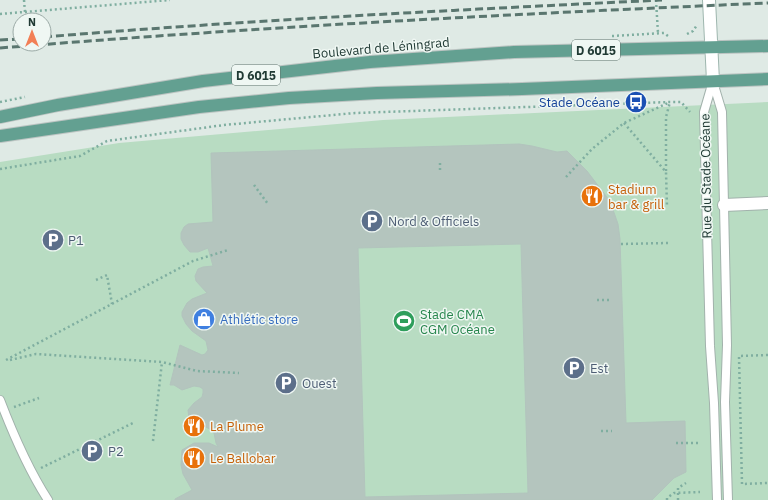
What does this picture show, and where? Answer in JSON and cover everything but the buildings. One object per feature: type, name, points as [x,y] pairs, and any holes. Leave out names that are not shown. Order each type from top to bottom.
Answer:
[{"type":"main road","name":"Boulevard de Léningrad","points":[[0,117],[58,105],[203,81],[370,62],[514,52],[768,46]]},
{"type":"main road","name":"D 6015","points":[[0,136],[199,107],[289,98],[377,93],[768,79]]},
{"type":"street","points":[[709,0],[713,81]]},
{"type":"street","points":[[724,205],[768,203]]},
{"type":"lane","name":"Rue du Stade Océane","points":[[713,81],[722,112],[727,345],[725,402],[728,500]]},
{"type":"lane","name":"Rue du Stade Océane","points":[[713,81],[704,112],[710,346],[714,403],[717,500]]},
{"type":"lane","points":[[0,400],[32,472],[48,500]]},
{"type":"path","points":[[24,0],[25,12],[170,0]]},
{"type":"path","points":[[656,0],[658,33],[673,36]]},
{"type":"path","points":[[0,14],[12,13]]},
{"type":"path","points":[[683,35],[693,31],[697,26],[697,19]]},
{"type":"path","points":[[0,169],[80,156],[107,141],[224,125],[355,113],[670,102],[681,102],[690,112]]},
{"type":"path","points":[[566,177],[592,149],[624,123],[670,102]]},
{"type":"path","points":[[667,206],[666,117],[670,102]]},
{"type":"path","points":[[624,123],[666,172]]},
{"type":"path","points":[[440,162],[440,171]]},
{"type":"path","points":[[254,185],[268,204]]},
{"type":"path","points":[[621,244],[668,243]]},
{"type":"path","points":[[228,250],[193,261],[6,360],[36,354],[162,362],[197,371],[239,374]]},
{"type":"path","points":[[96,280],[107,275],[112,304]]},
{"type":"path","points":[[598,300],[609,300]]},
{"type":"path","points":[[768,355],[739,356],[742,484],[768,483]]},
{"type":"path","points":[[153,441],[162,362]]},
{"type":"path","points":[[4,411],[39,398]]},
{"type":"path","points":[[32,472],[135,422]]},
{"type":"path","points":[[601,431],[612,431]]},
{"type":"path","points":[[676,443],[699,443]]},
{"type":"path","points":[[678,500],[678,488],[686,484]]},
{"type":"path","points":[[667,500],[667,498],[674,493],[700,492]]},
{"type":"green space","points":[[768,102],[768,500],[0,500],[0,162],[119,143],[383,120]]},
{"type":"railway","points":[[52,36],[276,20],[662,0]]},
{"type":"railway","points":[[0,48],[96,40],[384,22],[768,3]]},
{"type":"railway","points":[[0,40],[12,39]]},
{"type":"place","name":"Stade Océane","points":[[636,102]]},
{"type":"place","name":"Stadium bar & grill","points":[[592,196]]},
{"type":"place","name":"Nord & Officiels","points":[[372,221]]},
{"type":"place","name":"P1","points":[[53,240]]},
{"type":"place","name":"Athlétic store","points":[[204,319]]},
{"type":"place","name":"Stade CMA CGM Océane","points":[[404,321]]},
{"type":"place","name":"Est","points":[[574,368]]},
{"type":"place","name":"Ouest","points":[[286,383]]},
{"type":"place","name":"La Plume","points":[[194,426]]},
{"type":"place","name":"P2","points":[[92,451]]},
{"type":"place","name":"Le Ballobar","points":[[194,458]]}]
